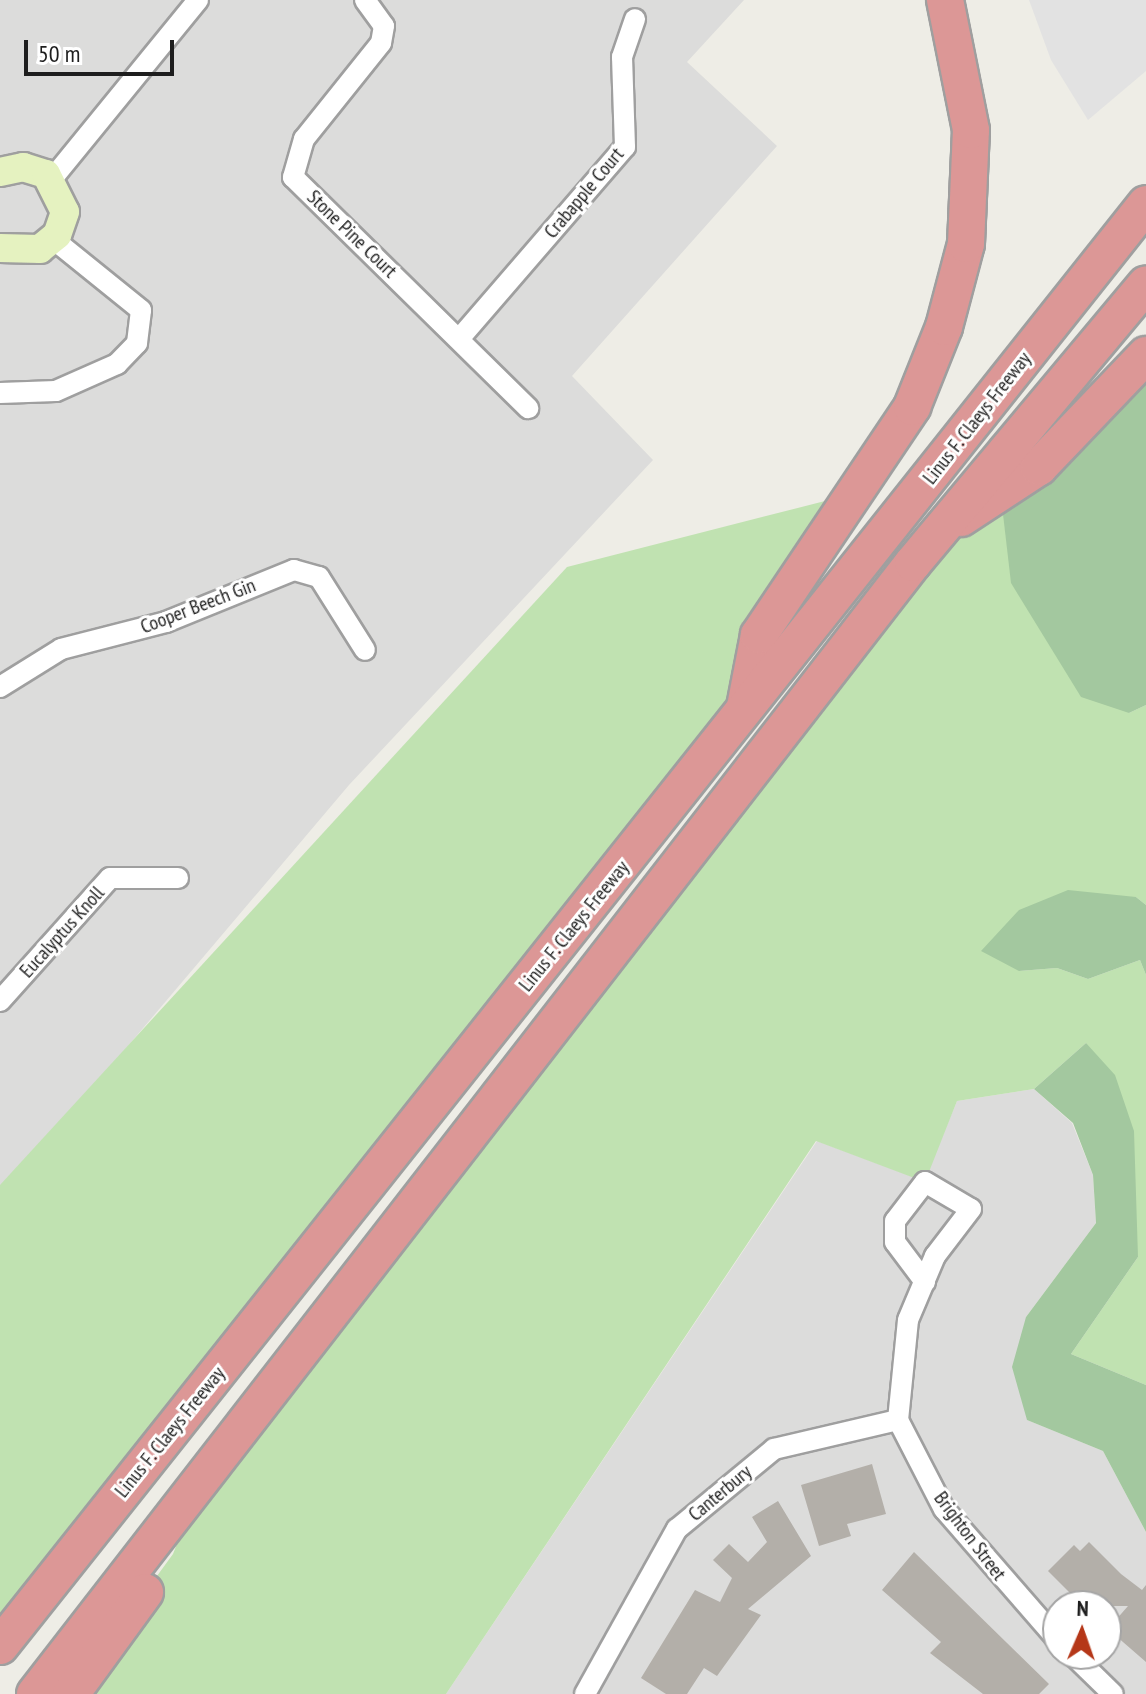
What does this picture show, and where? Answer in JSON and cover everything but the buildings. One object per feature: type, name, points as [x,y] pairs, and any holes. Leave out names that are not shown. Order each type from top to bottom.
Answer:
[{"type":"highway","points":[[743,713],[759,635],[912,407],[944,327],[966,244],[971,144],[945,0]]},
{"type":"highway","name":"Linus F. Claeys Freeway","points":[[0,1646],[1146,204]]},
{"type":"highway","points":[[35,1694],[199,1488],[913,563],[1146,284]]},
{"type":"highway","points":[[946,526],[1039,467],[1146,355]]},
{"type":"highway","points":[[71,1694],[173,1554],[199,1488]]},
{"type":"highway","points":[[0,1614],[87,1536]]},
{"type":"street","points":[[52,179],[198,0]]},
{"type":"street","name":"Stone Pine Court","points":[[365,0],[381,18],[381,43],[304,139],[293,177],[528,408]]},
{"type":"street","name":"Crabapple Court","points":[[459,339],[625,147],[622,57],[635,19]]},
{"type":"street","points":[[0,172],[23,167],[52,179],[65,212],[53,239],[32,252],[0,248]]},
{"type":"street","points":[[0,393],[56,391],[117,364],[137,343],[141,310],[53,239]]},
{"type":"street","name":"Cooper Beech Gin","points":[[0,687],[61,649],[166,622],[294,570],[319,577],[365,650]]},
{"type":"street","name":"Eucalyptus Knoll","points":[[0,1001],[110,878],[178,878]]},
{"type":"street","points":[[898,1420],[908,1320],[925,1282],[971,1209],[925,1182],[895,1221],[895,1242],[925,1282]]},
{"type":"street","name":"Brighton Street","points":[[898,1420],[944,1509],[1042,1622]]},
{"type":"street","name":"Canterbury","points":[[585,1694],[677,1529],[774,1449],[898,1420]]},
{"type":"street","points":[[1088,1670],[1113,1694]]},
{"type":"shaded area","points":[[0,0],[744,0],[687,62],[777,146],[572,376],[653,460],[349,785],[0,1197]]},
{"type":"shaded area","points":[[1029,0],[1146,0],[1146,71],[1088,120],[1051,60]]},
{"type":"shaded area","points":[[1034,1089],[1072,1123],[1093,1175],[1096,1223],[1026,1317],[1027,1420],[1103,1451],[1146,1532],[1146,1694],[446,1694],[817,1141],[924,1181],[957,1101]]},
{"type":"green space","points":[[1146,355],[1146,705],[1129,713],[1081,697],[1011,583],[1001,497]]},
{"type":"green space","points":[[868,490],[744,718],[0,1639],[0,1185],[567,567]]},
{"type":"green space","points":[[1001,497],[1129,713],[1146,705],[1146,905],[1136,897],[1019,971],[1057,968],[1088,979],[1140,960],[1146,975],[1146,1385],[1071,1354],[1138,1257],[1086,1043],[1034,1089],[957,1101],[925,1182],[816,1141],[446,1694],[71,1694],[173,1554],[199,1488],[913,563]]},
{"type":"green space","points":[[1068,890],[1136,897],[1146,905],[1146,975],[1140,960],[1088,979],[1057,968],[1019,971],[981,951],[1019,910]]},
{"type":"green space","points":[[1086,1043],[1115,1075],[1134,1131],[1138,1257],[1071,1354],[1146,1385],[1146,1532],[1103,1451],[1027,1420],[1012,1367],[1026,1317],[1096,1223],[1093,1175],[1073,1123],[1034,1089]]}]
